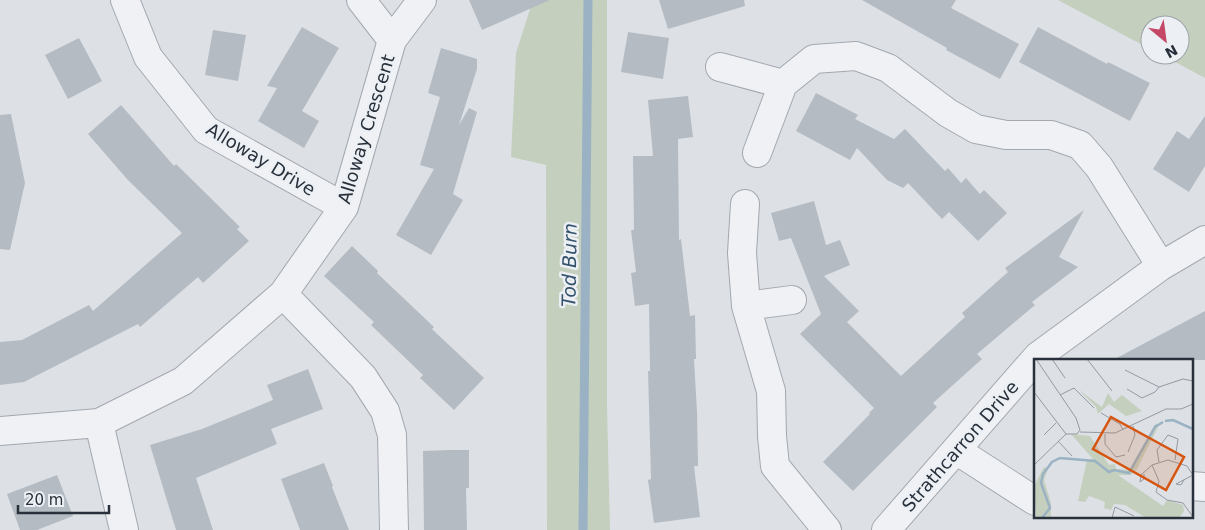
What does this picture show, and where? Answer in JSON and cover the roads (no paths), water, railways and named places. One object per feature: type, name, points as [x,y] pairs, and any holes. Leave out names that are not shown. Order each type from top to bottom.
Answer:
[{"type":"street","name":"Alloway Drive","points":[[125,0],[148,57],[206,130],[344,207]]},
{"type":"street","name":"Alloway Crescent","points":[[361,0],[392,40]]},
{"type":"street","name":"Alloway Crescent","points":[[0,431],[99,423],[183,382],[283,294],[344,207],[392,40],[422,0]]},
{"type":"street","points":[[757,153],[783,84],[814,59],[856,56],[888,68],[948,112],[976,129],[1006,134],[1051,135],[1080,145],[1099,167],[1161,266]]},
{"type":"street","points":[[720,67],[783,84]]},
{"type":"street","points":[[745,204],[742,253],[746,306],[771,391],[775,466],[827,530]]},
{"type":"street","name":"Strathcarron Drive","points":[[1035,359],[1161,266],[1205,240]]},
{"type":"street","points":[[283,294],[363,377],[385,411],[392,435],[394,530]]},
{"type":"street","points":[[746,306],[792,300]]},
{"type":"street","name":"Strathcarron Drive","points":[[886,530],[1034,361]]},
{"type":"street","points":[[99,423],[124,530]]},
{"type":"street","points":[[956,450],[1034,500]]},
{"type":"street","points":[[1192,486],[1205,487]]},
{"type":"waterway","name":"Tod Burn","points":[[583,530],[588,0]]}]
